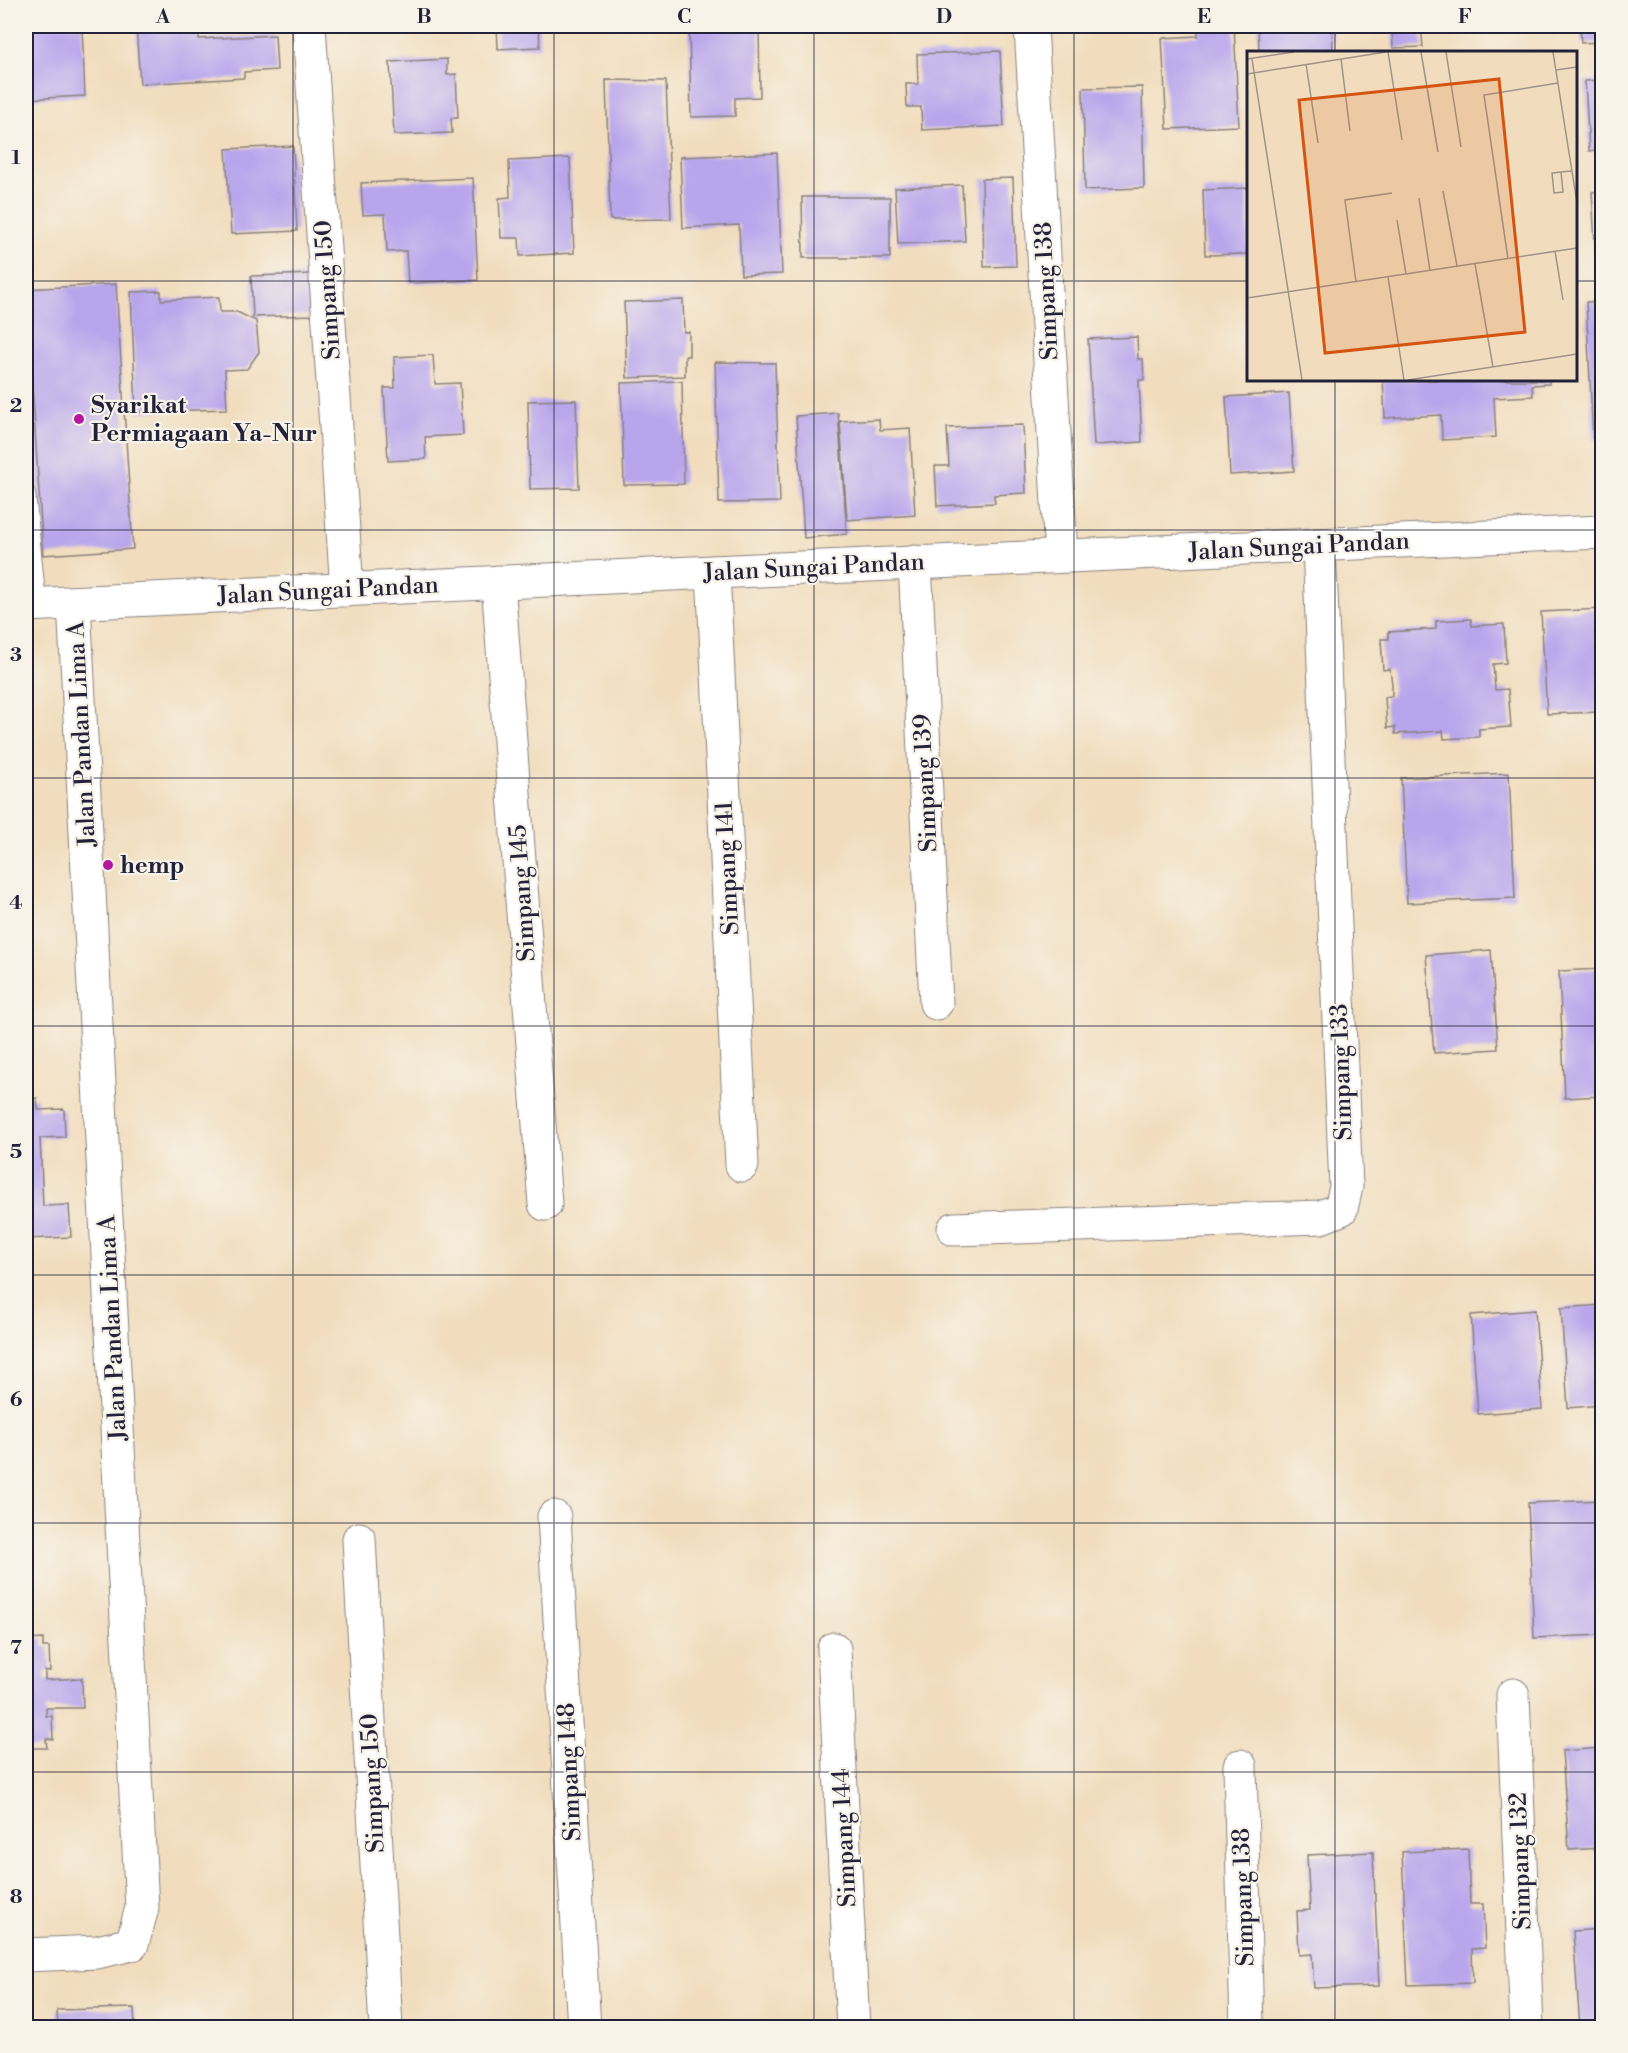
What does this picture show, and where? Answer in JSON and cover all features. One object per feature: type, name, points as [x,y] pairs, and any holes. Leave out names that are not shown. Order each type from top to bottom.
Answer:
[{"type":"street","name":"Simpang 150","points":[[309,26],[347,590]]},
{"type":"street","name":"Simpang 138","points":[[1031,26],[1061,556]]},
{"type":"street","name":"Jalan Sungai Pandan","points":[[31,605],[915,562],[1602,532]]},
{"type":"street","name":"Simpang 133","points":[[954,1229],[1321,1217],[1341,1209],[1346,1187],[1319,545]]},
{"type":"street","name":"Simpang 139","points":[[915,562],[936,1003]]},
{"type":"street","name":"Simpang 141","points":[[712,572],[742,1165]]},
{"type":"street","name":"Simpang 145","points":[[498,582],[545,1204]]},
{"type":"street","name":"Jalan Pandan Lima A","points":[[26,1955],[97,1952],[132,1944],[142,1908],[75,603]]},
{"type":"street","name":"Simpang 148","points":[[554,1517],[584,2028]]},
{"type":"street","name":"Simpang 150","points":[[359,1539],[386,2028]]},
{"type":"street","name":"Simpang 144","points":[[834,1649],[854,2028]]},
{"type":"street","name":"Simpang 132","points":[[1513,1695],[1527,2028]]},
{"type":"street","name":"Simpang 138","points":[[1240,1766],[1247,2028]]},
{"type":"lane","points":[[26,493],[31,605]]},
{"type":"building","points":[[26,26],[82,26],[85,96],[26,99]]},
{"type":"building","points":[[136,26],[198,26],[199,39],[275,35],[277,70],[244,72],[244,78],[140,84]]},
{"type":"building","points":[[497,26],[539,26],[540,47],[498,49]]},
{"type":"building","points":[[689,26],[759,26],[760,97],[735,98],[735,116],[691,117]]},
{"type":"building","points":[[1198,26],[1234,26],[1239,126],[1167,129],[1162,38],[1198,36]]},
{"type":"building","points":[[1258,26],[1332,26],[1333,51],[1259,51]]},
{"type":"building","points":[[1364,26],[1421,26],[1423,47],[1393,48],[1392,28],[1364,29]]},
{"type":"building","points":[[1580,26],[1602,26],[1602,42],[1581,43]]},
{"type":"building","points":[[1000,51],[1004,126],[922,130],[921,107],[907,107],[906,84],[918,84],[917,54]]},
{"type":"building","points":[[447,59],[447,75],[456,74],[458,118],[451,118],[452,133],[394,135],[390,62]]},
{"type":"building","points":[[606,80],[666,81],[671,219],[610,220]]},
{"type":"building","points":[[1602,80],[1602,150],[1589,151],[1585,81]]},
{"type":"building","points":[[1142,87],[1144,188],[1085,190],[1083,88]]},
{"type":"building","points":[[293,146],[297,231],[231,234],[226,149]]},
{"type":"building","points":[[777,153],[782,274],[741,275],[739,225],[683,228],[680,157]]},
{"type":"building","points":[[570,158],[574,253],[520,256],[519,238],[501,238],[499,198],[510,197],[509,161]]},
{"type":"building","points":[[473,178],[478,280],[408,283],[406,251],[387,252],[385,214],[363,215],[361,183]]},
{"type":"building","points":[[1013,178],[1016,266],[984,267],[982,179]]},
{"type":"building","points":[[962,185],[965,241],[898,244],[895,188]]},
{"type":"building","points":[[1247,188],[1247,254],[1205,255],[1203,190]]},
{"type":"building","points":[[1602,191],[1602,261],[1596,261],[1592,192]]},
{"type":"building","points":[[802,197],[890,197],[890,258],[803,258]]},
{"type":"building","points":[[314,274],[315,315],[253,317],[251,276]]},
{"type":"building","name":"Syarikat Permiagaan Ya-Nur","points":[[116,284],[133,549],[43,555],[26,289]]},
{"type":"building","points":[[161,291],[161,300],[219,297],[220,312],[237,312],[256,321],[259,352],[247,369],[225,370],[227,409],[136,412],[131,292]]},
{"type":"building","points":[[683,300],[684,332],[689,332],[689,356],[685,356],[685,376],[627,378],[624,302]]},
{"type":"building","points":[[1602,301],[1602,438],[1593,439],[1586,302]]},
{"type":"building","points":[[1137,337],[1138,359],[1143,359],[1144,380],[1139,380],[1142,442],[1094,445],[1088,339]]},
{"type":"building","points":[[433,355],[435,384],[460,383],[463,435],[425,437],[426,459],[388,461],[384,388],[395,388],[394,357]]},
{"type":"building","points":[[715,362],[775,363],[780,502],[719,503]]},
{"type":"building","points":[[682,381],[684,484],[624,485],[621,383]]},
{"type":"building","points":[[1383,381],[1549,381],[1549,384],[1532,385],[1533,396],[1494,398],[1496,437],[1442,440],[1441,415],[1385,418]]},
{"type":"building","points":[[1289,393],[1294,471],[1230,475],[1226,397]]},
{"type":"building","points":[[576,400],[579,488],[530,489],[528,401]]},
{"type":"building","points":[[838,413],[847,534],[804,538],[796,416]]},
{"type":"building","points":[[879,419],[880,430],[910,428],[915,515],[847,520],[840,421]]},
{"type":"building","points":[[1023,425],[1026,493],[994,495],[995,503],[937,506],[935,466],[949,466],[947,428]]},
{"type":"building","points":[[1602,609],[1602,712],[1547,714],[1541,612]]},
{"type":"building","points":[[1471,619],[1472,626],[1504,624],[1506,663],[1493,664],[1495,690],[1508,689],[1511,727],[1479,729],[1479,737],[1444,739],[1443,731],[1395,734],[1395,727],[1387,728],[1385,697],[1392,696],[1392,684],[1390,669],[1383,670],[1381,639],[1389,639],[1388,632],[1436,629],[1436,621]]},
{"type":"building","points":[[1509,773],[1515,898],[1407,903],[1401,778]]},
{"type":"building","points":[[1491,950],[1498,1049],[1434,1053],[1426,955]]},
{"type":"building","points":[[1602,969],[1602,1096],[1565,1098],[1559,971]]},
{"type":"building","points":[[37,1098],[38,1110],[64,1109],[65,1137],[40,1138],[43,1206],[69,1205],[71,1237],[26,1239],[26,1099]]},
{"type":"building","points":[[1602,1305],[1602,1405],[1568,1408],[1561,1308]]},
{"type":"building","points":[[1535,1310],[1542,1409],[1478,1414],[1471,1315]]},
{"type":"building","points":[[1602,1500],[1602,1635],[1534,1638],[1528,1503]]},
{"type":"building","points":[[43,1639],[43,1647],[49,1647],[50,1671],[45,1671],[45,1680],[82,1678],[83,1708],[46,1708],[46,1716],[52,1716],[53,1739],[46,1739],[47,1748],[26,1748],[26,1640]]},
{"type":"building","points":[[1602,1748],[1602,1848],[1569,1850],[1562,1751]]},
{"type":"building","points":[[1468,1849],[1470,1904],[1483,1904],[1485,1948],[1472,1949],[1473,1983],[1408,1985],[1402,1852]]},
{"type":"building","points":[[1373,1852],[1379,1986],[1314,1988],[1312,1954],[1299,1955],[1297,1911],[1310,1910],[1307,1855]]},
{"type":"building","points":[[1602,1929],[1602,2028],[1580,2028],[1573,1931]]},
{"type":"building","points":[[134,2008],[135,2028],[58,2028],[57,2010]]},
{"type":"place","name":"Syarikat Permiagaan Ya-Nur","points":[[79,419]]},
{"type":"place","name":"hemp","points":[[108,865]]}]
